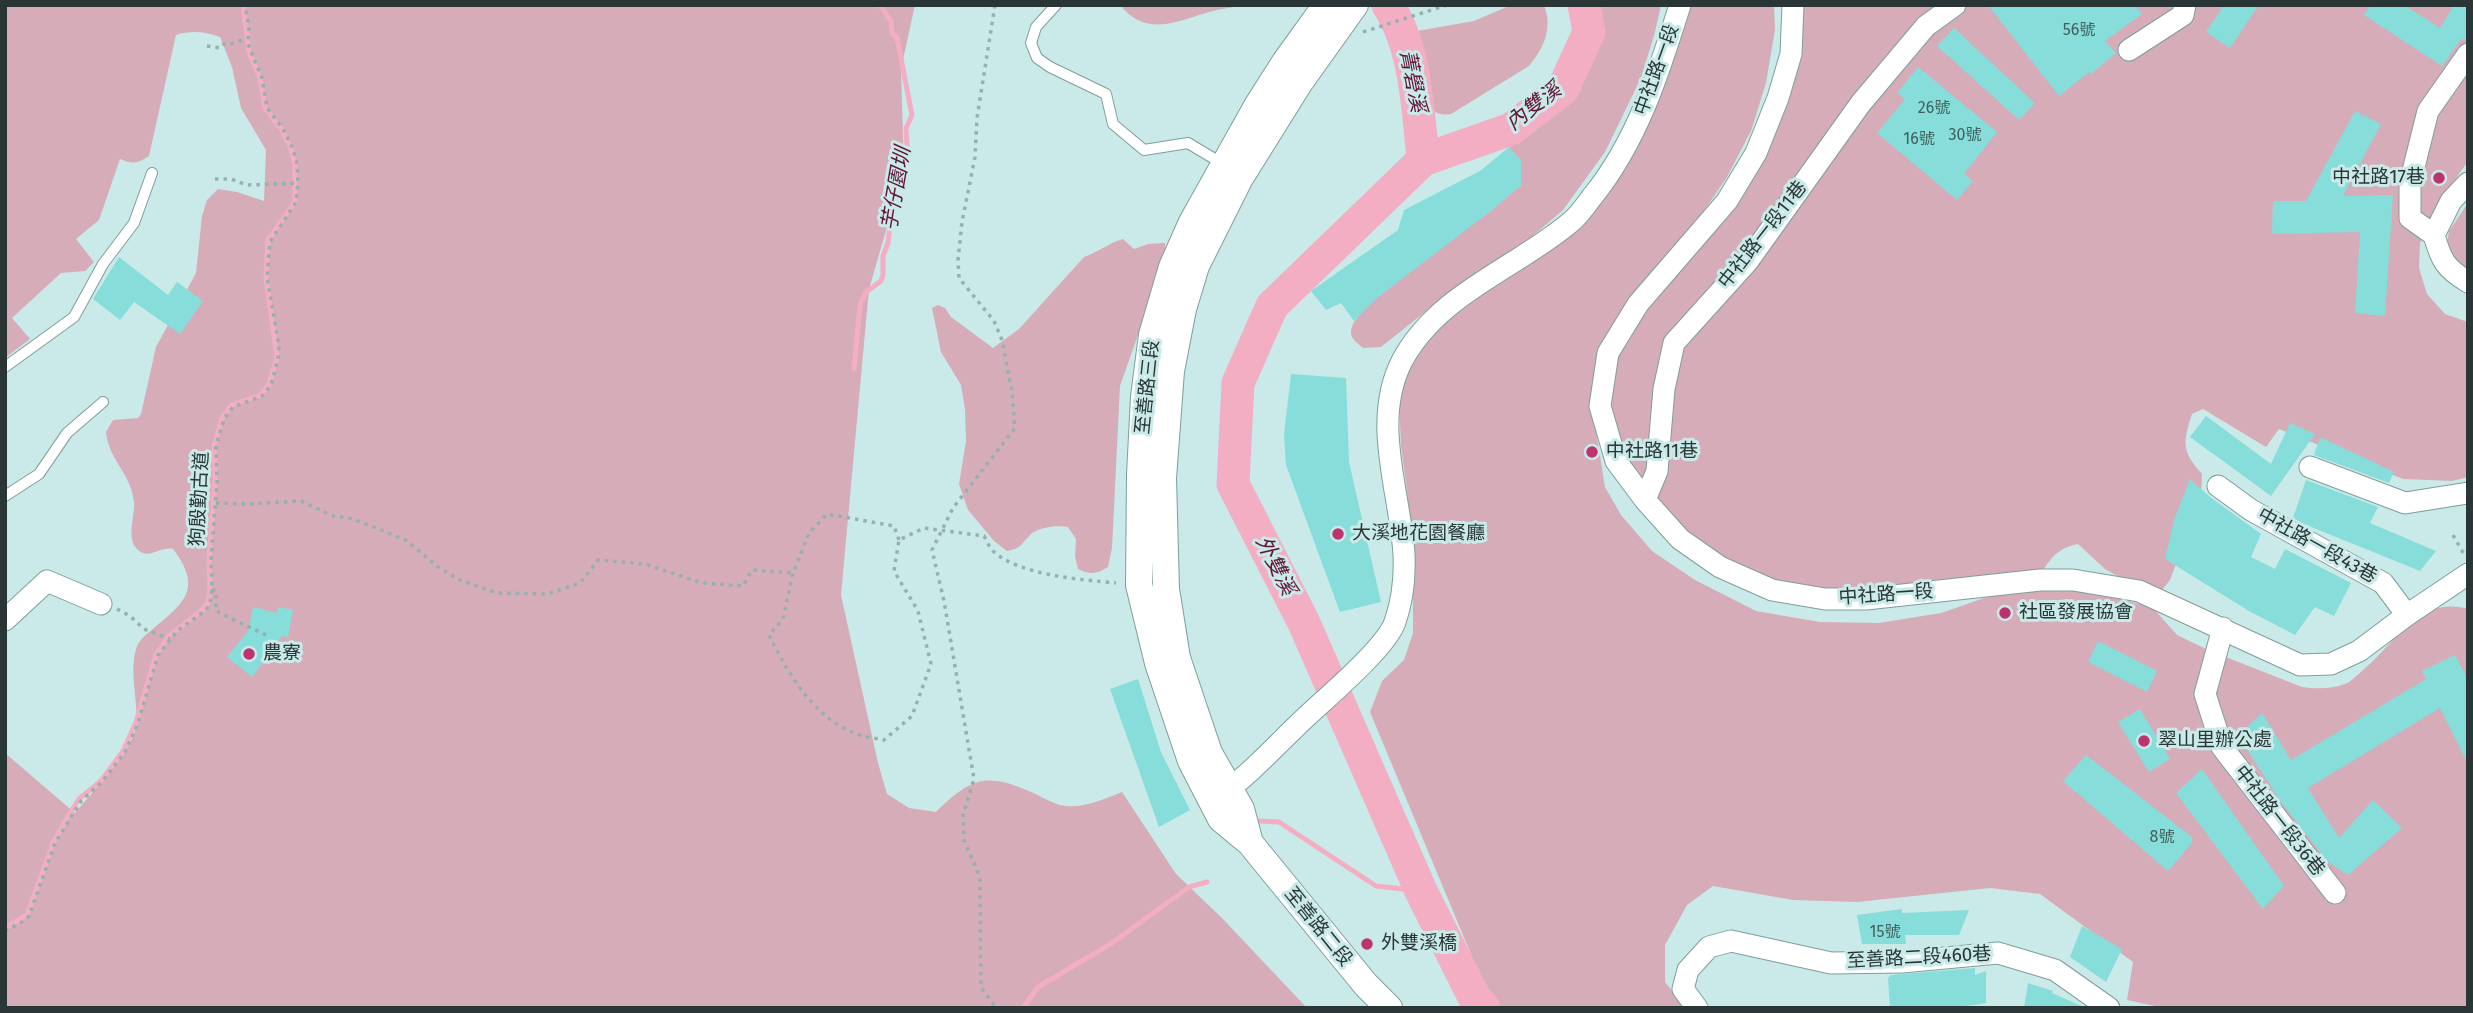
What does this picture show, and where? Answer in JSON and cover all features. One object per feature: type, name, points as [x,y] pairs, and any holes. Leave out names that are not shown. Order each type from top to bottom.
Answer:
[{"type":"street","name":"至善路三段","points":[[1229,788],[1209,752],[1177,658],[1166,589],[1163,478],[1171,371],[1196,266],[1240,178],[1298,85],[1355,5]]},
{"type":"street","name":"中社路一段","points":[[1229,788],[1374,652],[1395,624],[1402,589],[1404,554],[1388,446],[1390,399],[1401,362],[1424,329],[1454,302],[1532,251],[1574,219],[1608,178],[1638,122],[1665,54],[1679,5]]},
{"type":"street","name":"中社路一段","points":[[1793,5],[1791,54],[1778,98],[1756,153],[1727,201],[1639,304],[1608,353],[1600,406],[1616,461],[1644,500],[1680,540],[1720,567],[1772,590],[1825,599],[1866,599],[2020,582],[2073,580],[2140,591],[2300,666],[2331,664],[2359,651],[2468,574]]},
{"type":"street","name":"中社路一段11巷","points":[[1644,500],[1657,471],[1664,389],[1674,343],[1748,261],[1861,103],[1928,16],[1955,5]]},
{"type":"street","points":[[2129,50],[2183,15],[2185,5]]},
{"type":"street","name":"至善路三段","points":[[1229,788],[1191,761],[1158,663],[1139,585],[1143,410],[1153,335],[1172,267],[1192,222],[1284,62],[1324,7]]},
{"type":"street","points":[[2468,54],[2428,111],[2410,183],[2410,218],[2434,234],[2440,257],[2450,271],[2468,282]]},
{"type":"street","points":[[2434,234],[2451,201],[2468,183]]},
{"type":"street","points":[[2310,467],[2405,503],[2468,493]]},
{"type":"street","name":"中社路一段43巷","points":[[2218,486],[2251,510],[2383,583],[2407,615]]},
{"type":"street","points":[[5,620],[47,581],[102,604]]},
{"type":"street","name":"中社路一段36巷","points":[[2223,628],[2205,694],[2222,747],[2335,893]]},
{"type":"street","name":"至善路二段","points":[[1229,788],[1241,809],[1250,843],[1366,985],[1389,1008]]},
{"type":"street","name":"至善路二段460巷","points":[[1697,1008],[1684,989],[1688,970],[1709,947],[1731,941],[1831,962],[1902,962],[1998,953],[2056,970],[2109,1008]]},
{"type":"lane","points":[[1056,5],[1036,27],[1031,43],[1037,58],[1105,94],[1114,124],[1144,150],[1188,143],[1223,164]]},
{"type":"lane","points":[[5,367],[74,317],[103,264],[135,223],[152,173]]},
{"type":"lane","points":[[5,496],[39,474],[66,433],[103,402]]},
{"type":"path","name":"狗殷勤古道","points":[[212,589],[216,446],[224,419],[233,407],[262,396],[271,385],[279,346],[267,276],[270,242],[296,202],[293,149],[283,129],[267,108],[262,78],[246,41],[244,5]]},
{"type":"path","points":[[995,5],[958,260],[959,278],[993,321],[1002,340],[1012,392],[1015,428],[953,508],[932,550],[944,601],[974,779],[963,815],[964,840],[980,877],[981,987],[996,1008]]},
{"type":"path","points":[[1362,33],[1447,5]]},
{"type":"path","points":[[207,46],[220,48],[224,44],[228,46],[246,41]]},
{"type":"path","points":[[215,179],[231,179],[247,185],[296,183]]},
{"type":"path","points":[[216,503],[301,501],[333,516],[354,519],[406,540],[438,567],[460,580],[497,593],[547,594],[580,583],[598,560],[645,564],[702,583],[743,586],[752,570],[793,573]]},
{"type":"path","points":[[828,514],[894,526],[899,540],[894,571],[918,611],[931,664],[912,716],[884,740],[853,733],[816,709],[776,650],[769,635],[783,619],[793,573],[810,533],[828,514]]},
{"type":"path","points":[[899,540],[924,528],[984,536],[992,550],[1012,564],[1068,578],[1139,585]]},
{"type":"path","points":[[2454,535],[2468,561]]},
{"type":"path","points":[[212,589],[216,591],[216,611],[270,637]]},
{"type":"path","points":[[5,931],[29,916],[55,843],[69,816],[102,782],[125,752],[138,723],[158,655],[177,631],[206,610],[212,589]]},
{"type":"path","points":[[102,604],[130,616],[144,629],[170,639]]},
{"type":"shaded area","points":[[5,5],[915,5],[901,69],[904,169],[869,289],[841,595],[887,794],[909,808],[936,812],[969,785],[979,782],[1002,782],[1056,804],[1068,806],[1092,803],[1122,792],[1176,874],[1222,918],[1307,1008],[5,1008],[5,753],[75,813],[120,759],[133,736],[137,716],[133,666],[137,646],[175,610],[187,593],[188,584],[182,562],[173,549],[146,554],[134,544],[131,533],[134,508],[132,492],[111,451],[106,432],[113,420],[138,418],[141,414],[156,347],[196,273],[202,216],[207,200],[218,189],[264,201],[266,150],[241,108],[232,67],[220,37],[198,32],[176,35],[149,156],[135,162],[120,159],[99,220],[76,239],[94,262],[85,271],[61,273],[12,318],[30,339],[5,358]]},
{"type":"shaded area","points":[[1120,5],[1242,5],[1174,22],[1151,24],[1130,15]]},
{"type":"shaded area","points":[[1511,5],[1544,5],[1547,13],[1546,37],[1529,66],[1451,114],[1441,114],[1433,110],[1428,105],[1411,36],[1417,31],[1474,21]]},
{"type":"shaded area","points":[[1594,5],[1661,5],[1641,78],[1605,152],[1563,210],[1522,245],[1460,284],[1381,347],[1363,348],[1353,339],[1352,327],[1373,301],[1521,185],[1521,161],[1509,147],[1522,128],[1547,112],[1582,68],[1594,43]]},
{"type":"shaded area","points":[[1688,5],[1774,5],[1775,30],[1766,83],[1751,131],[1727,177],[1661,269],[1593,400],[1605,487],[1621,515],[1652,551],[1695,580],[1756,611],[1820,622],[1879,623],[1941,613],[1990,596],[2061,588],[2095,591],[2153,608],[2177,635],[2208,650],[2307,688],[2329,688],[2349,682],[2421,615],[2450,607],[2468,609],[2468,1008],[2164,1008],[2127,1000],[2133,962],[2040,894],[1990,888],[1857,902],[1793,900],[1713,886],[1687,905],[1665,945],[1665,982],[1686,1008],[1501,1008],[1488,995],[1370,712],[1382,681],[1404,660],[1413,633],[1413,539],[1401,445],[1399,401],[1408,368],[1433,330],[1577,227]]},
{"type":"shaded area","points":[[1803,5],[2468,5],[2468,162],[2420,243],[2419,268],[2427,294],[2445,314],[2468,322],[2468,477],[2452,481],[2403,479],[2279,429],[2266,447],[2203,409],[2192,414],[2186,439],[2190,459],[2202,474],[2201,497],[2170,580],[2162,590],[2119,577],[2105,569],[2078,544],[2057,554],[2042,572],[1828,594],[1788,586],[1739,569],[1696,543],[1660,506],[1626,456],[1613,422],[1611,396],[1616,360],[1642,311],[1698,252],[1737,201]]},
{"type":"shaded area","points":[[2468,203],[2468,276],[2446,249],[2449,231]]},
{"type":"shaded area","points":[[1123,239],[1134,249],[1148,244],[1165,243],[1165,258],[1120,386],[1112,548],[1108,567],[1090,573],[1078,569],[1075,556],[1076,539],[1068,527],[1043,528],[1030,535],[1018,547],[1007,551],[994,541],[968,510],[959,484],[966,441],[961,385],[941,352],[932,308],[938,305],[945,308],[951,317],[993,348],[1019,329],[1084,257]]},
{"type":"building","points":[[1988,5],[2134,5],[2142,14],[2105,41],[2116,53],[2059,96]]},
{"type":"building","points":[[2224,5],[2259,5],[2230,48],[2206,32]]},
{"type":"building","points":[[2371,5],[2404,5],[2440,28],[2454,5],[2468,5],[2468,41],[2461,39],[2442,66],[2364,15]]},
{"type":"building","points":[[1954,28],[2035,103],[2019,120],[1937,46]]},
{"type":"building","points":[[1918,67],[1997,132],[1964,174],[1973,181],[1957,200],[1877,133],[1905,99],[1897,93]]},
{"type":"building","points":[[2355,111],[2381,124],[2343,196],[2393,195],[2385,316],[2355,313],[2360,232],[2272,234],[2273,201],[2306,201]]},
{"type":"building","points":[[1509,147],[1521,161],[1521,185],[1377,298],[1354,321],[1341,303],[1326,310],[1311,291],[1398,230],[1404,210],[1480,171]]},
{"type":"building","points":[[119,257],[168,295],[177,282],[203,301],[180,334],[134,302],[120,320],[93,299]]},
{"type":"building","name":"大溪地花園餐廳","points":[[1291,374],[1346,378],[1349,462],[1381,602],[1340,612],[1286,465],[1284,435]]},
{"type":"building","points":[[2206,416],[2271,464],[2290,423],[2315,434],[2271,496],[2190,437]]},
{"type":"building","points":[[2320,437],[2394,472],[2389,483],[2314,455]]},
{"type":"building","points":[[2190,479],[2261,534],[2251,557],[2275,569],[2285,549],[2351,583],[2334,616],[2315,607],[2295,635],[2249,611],[2165,559],[2174,520]]},
{"type":"building","points":[[2306,480],[2378,507],[2370,523],[2436,551],[2420,571],[2293,518]]},
{"type":"building","points":[[253,607],[277,613],[278,607],[293,610],[288,637],[282,636],[252,677],[227,657],[248,631]]},
{"type":"building","points":[[2098,641],[2157,671],[2147,692],[2088,662]]},
{"type":"building","points":[[2455,655],[2468,680],[2468,764],[2440,708],[2308,788],[2339,838],[2373,800],[2402,828],[2348,875],[2327,861],[2281,802],[2238,736],[2262,713],[2291,760],[2426,679],[2422,671]]},
{"type":"building","points":[[1138,679],[1161,752],[1190,810],[1159,827],[1110,689]]},
{"type":"building","name":"翠山里辦公處","points":[[2140,709],[2170,759],[2149,772],[2118,722]]},
{"type":"building","points":[[2086,755],[2192,837],[2192,843],[2168,871],[2063,781]]},
{"type":"building","points":[[2202,769],[2284,886],[2263,909],[2176,793]]},
{"type":"building","points":[[1902,909],[1902,913],[1969,910],[1959,935],[1905,935],[1906,944],[1862,944],[1857,915]]},
{"type":"building","points":[[2082,926],[2122,949],[2106,982],[2070,957]]},
{"type":"building","points":[[1975,968],[1975,975],[1986,971],[1986,1003],[1954,1008],[1890,1008],[1888,978],[1891,975]]},
{"type":"building","points":[[2028,983],[2053,991],[2052,993],[2086,1008],[2024,1008]]},
{"type":"waterway","points":[[5,928],[27,915],[54,841],[69,815],[79,799],[101,781],[123,751],[136,722],[156,655],[169,636],[208,603],[215,481],[214,446],[222,418],[232,405],[261,395],[269,384],[277,358],[266,277],[268,240],[295,202],[295,165],[282,130],[265,108],[260,78],[249,52],[243,5]]},
{"type":"waterway","name":"芋仔園圳","points":[[854,369],[860,304],[866,292],[881,281],[883,275],[883,256],[888,243],[895,182],[900,160],[907,147],[906,128],[912,115],[897,38],[892,33],[891,21],[880,5]]},
{"type":"waterway","name":"菁礐溪","points":[[1388,5],[1405,40],[1410,60],[1423,160]]},
{"type":"waterway","name":"外雙溪","points":[[1484,1008],[1474,997],[1421,891],[1304,623],[1233,484],[1238,383],[1272,306],[1423,160],[1511,129],[1563,89],[1589,32],[1584,5]]},
{"type":"waterway","points":[[1258,821],[1279,822],[1376,886],[1421,891]]},
{"type":"waterway","points":[[1023,1008],[1038,987],[1112,943],[1189,887],[1207,882]]},
{"type":"place","name":"中社路17巷","points":[[2439,178]]},
{"type":"place","name":"中社路11巷","points":[[1592,452]]},
{"type":"place","name":"大溪地花園餐廳","points":[[1338,534]]},
{"type":"place","name":"社區發展協會","points":[[2005,613]]},
{"type":"place","name":"農寮","points":[[249,654]]},
{"type":"place","name":"翠山里辦公處","points":[[2144,741]]},
{"type":"place","name":"外雙溪橋","points":[[1367,944]]},
{"type":"water label","name":"內雙溪","points":[[1534,107]]}]
